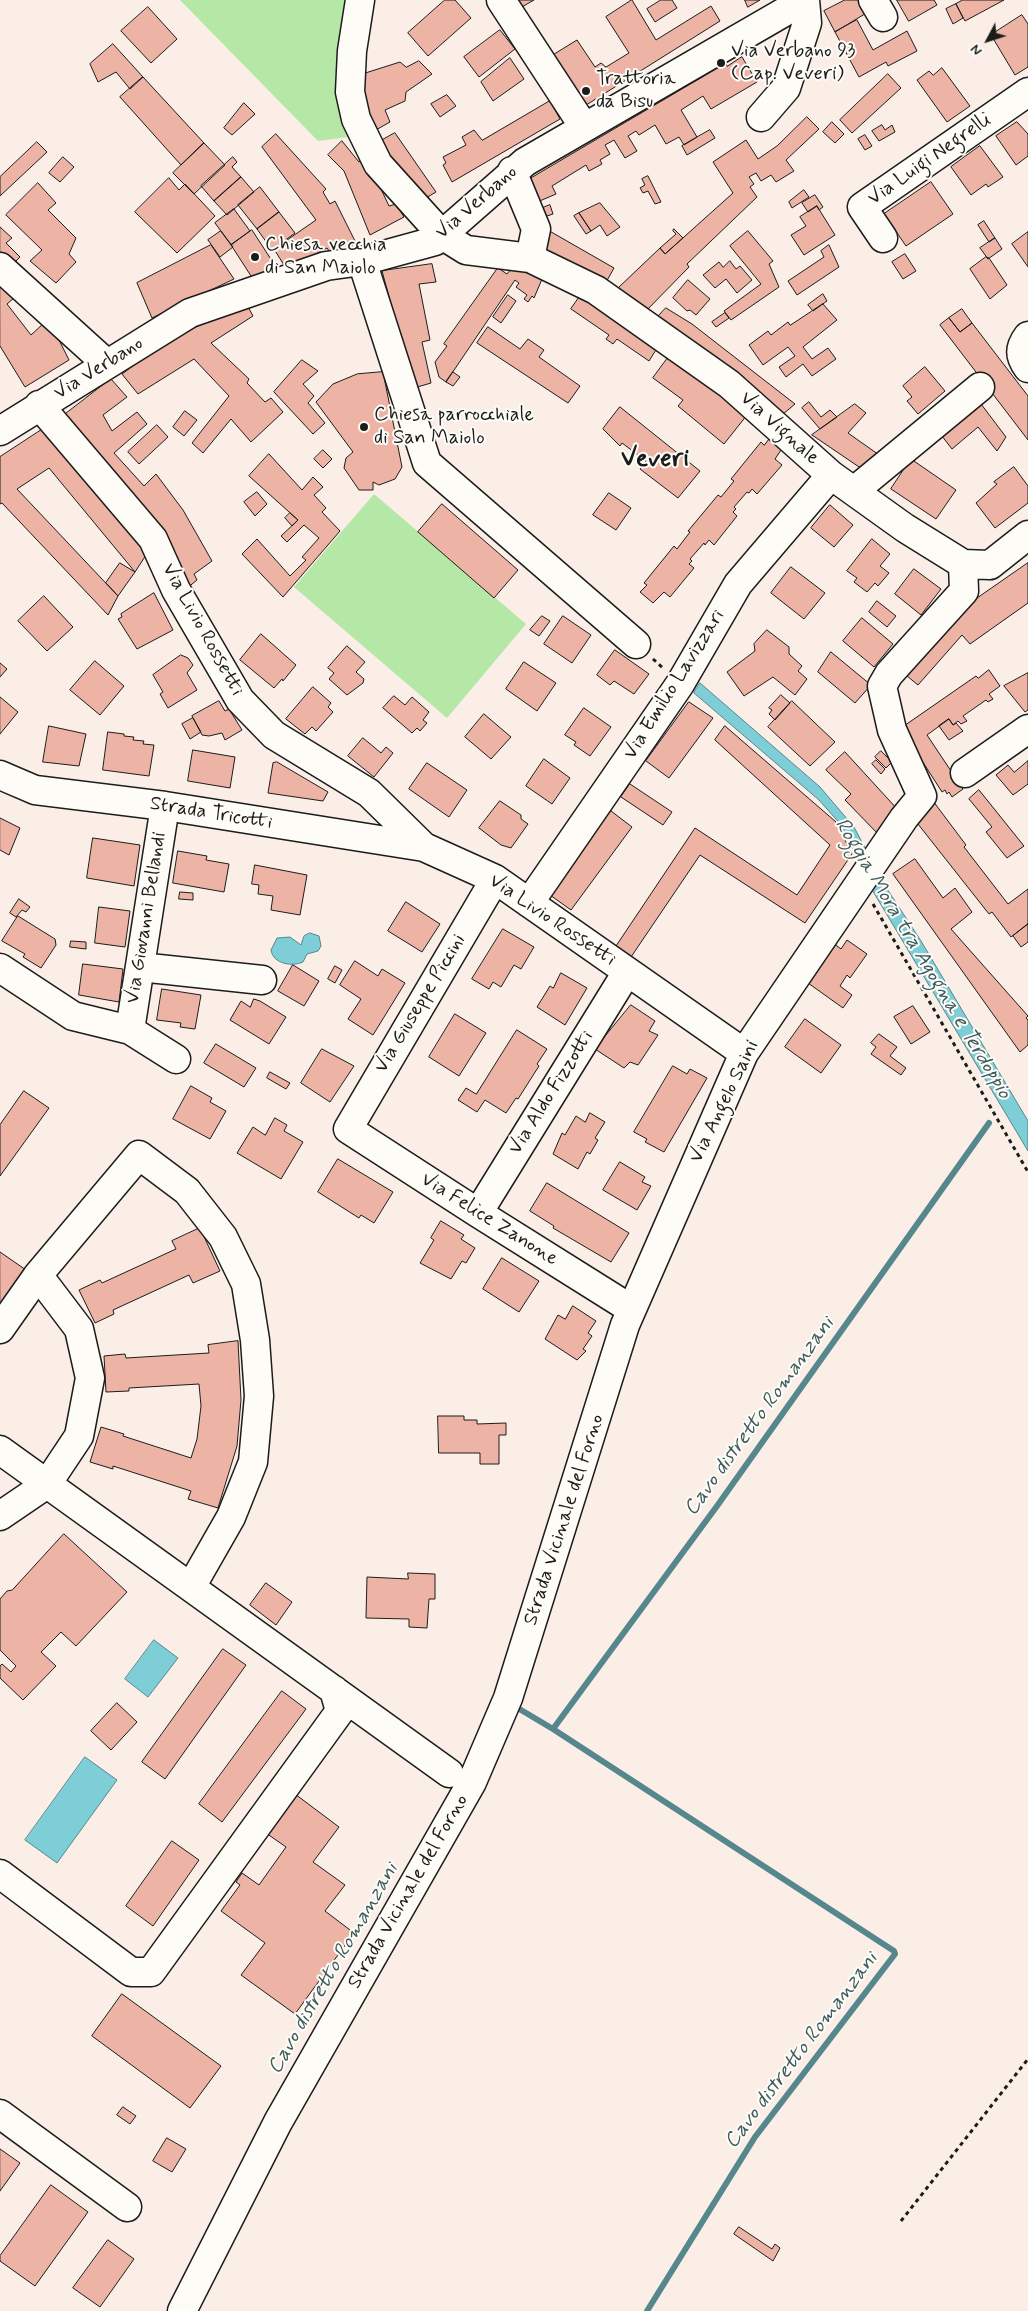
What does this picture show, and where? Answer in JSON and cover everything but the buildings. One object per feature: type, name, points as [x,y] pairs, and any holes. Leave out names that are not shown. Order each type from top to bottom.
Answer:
[{"type":"street","name":"Via Vignale","points":[[360,0],[352,50],[350,92],[356,119],[378,164],[442,235],[466,250],[530,258],[596,290],[729,384],[831,475],[906,528],[963,564]]},
{"type":"street","points":[[501,0],[584,127]]},
{"type":"street","name":"Via Verbano","points":[[0,430],[190,313],[326,266],[362,261],[426,244],[442,235],[512,171],[584,127],[805,0]]},
{"type":"street","points":[[761,117],[786,88],[807,23],[805,0]]},
{"type":"street","name":"Via Luigi Negrelli","points":[[883,238],[862,207],[1028,92]]},
{"type":"street","points":[[512,171],[536,229],[530,258]]},
{"type":"street","points":[[362,261],[427,463],[636,644]]},
{"type":"street","points":[[0,267],[107,364]]},
{"type":"street","points":[[1028,336],[1020,351],[1022,359],[1028,368]]},
{"type":"street","points":[[854,491],[980,387]]},
{"type":"street","name":"Via Livio Rossetti","points":[[40,405],[152,539],[176,590],[240,700],[274,735],[369,793],[424,847],[495,879],[744,1053]]},
{"type":"street","name":"Via Emilio Lavizzari","points":[[529,903],[680,684],[738,584],[831,475]]},
{"type":"street","points":[[963,564],[990,565],[1028,536]]},
{"type":"street","name":"Via Angelo Saini","points":[[631,1309],[744,1053],[862,883],[904,818],[922,796],[892,730],[882,686],[889,674],[964,591],[963,564]]},
{"type":"street","points":[[965,773],[1028,729]]},
{"type":"street","name":"Strada Tricotti","points":[[0,775],[35,790],[165,806],[424,847]]},
{"type":"street","name":"Via Giovanni Bellandi","points":[[130,1030],[165,806]]},
{"type":"street","name":"Via Giuseppe Piccini","points":[[348,1129],[495,879]]},
{"type":"street","points":[[140,967],[262,980]]},
{"type":"street","points":[[0,968],[73,1016],[130,1030],[176,1059]]},
{"type":"street","name":"Via Aldo Fizzotti","points":[[478,1213],[627,972]]},
{"type":"street","name":"Via Felice Zanone","points":[[348,1129],[631,1309]]},
{"type":"street","points":[[0,1329],[38,1275],[139,1155],[187,1191],[222,1238],[246,1284],[255,1340],[259,1396],[253,1462],[231,1517],[191,1587]]},
{"type":"street","points":[[0,1516],[47,1484],[79,1436],[90,1378],[79,1329],[38,1275]]},
{"type":"street","name":"Strada Vicinale del Forno","points":[[182,2311],[278,2122],[472,1782],[506,1704],[631,1309]]},
{"type":"street","points":[[0,1450],[449,1773]]},
{"type":"street","points":[[0,1874],[131,1972],[151,1972],[340,1711],[334,1690]]},
{"type":"street","points":[[0,2114],[127,2207]]},
{"type":"path","points":[[636,644],[680,684]]},
{"type":"path","points":[[862,883],[1028,1172]]},
{"type":"path","points":[[901,2221],[1028,2059]]},
{"type":"green space","points":[[180,0],[349,0],[343,99],[348,137],[318,141]]},
{"type":"green space","points":[[374,494],[526,624],[447,718],[294,587]]},
{"type":"water","points":[[700,683],[820,787],[854,827],[872,861],[860,872],[856,855],[842,826],[819,800],[694,693]]},
{"type":"water","name":"Roggia Mora tra Agogna e Terdoppio","points":[[876,872],[921,941],[1028,1121],[1028,1151],[868,883]]},
{"type":"water","points":[[310,933],[319,936],[321,946],[318,951],[307,954],[303,962],[294,964],[284,963],[272,955],[271,950],[277,938],[290,937],[301,945],[304,936]]},
{"type":"water","points":[[154,1640],[178,1658],[148,1697],[125,1679]]},
{"type":"water","points":[[85,1757],[117,1780],[57,1863],[25,1840]]},
{"type":"waterway","name":"Cavo distretto Romanzani","points":[[647,2311],[755,2137],[895,1954],[894,1951],[553,1729],[717,1506],[989,1123]]},
{"type":"waterway","name":"Cavo distretto Romanzani","points":[[511,1704],[553,1729]]},
{"type":"place","name":"Via Verbano 93 (Cap. Veveri)","points":[[721,63]]},
{"type":"place","name":"Trattoria da Bisu","points":[[586,91]]},
{"type":"place","name":"Chiesa vecchia di San Maiolo","points":[[255,257]]},
{"type":"place","name":"Chiesa parrocchiale di San Maiolo","points":[[364,427]]},
{"type":"district","name":"Veveri","points":[[655,460]]}]
